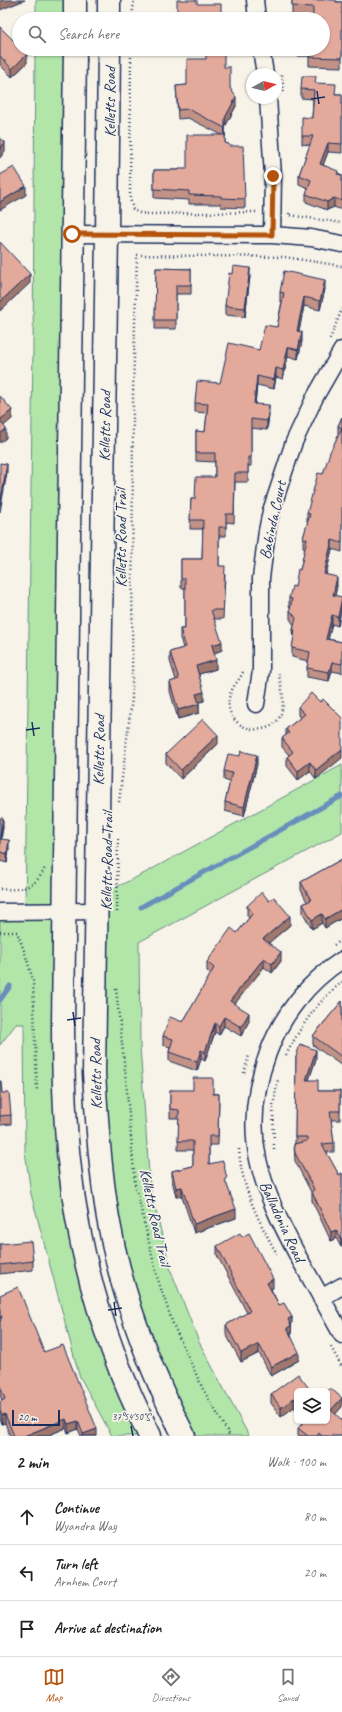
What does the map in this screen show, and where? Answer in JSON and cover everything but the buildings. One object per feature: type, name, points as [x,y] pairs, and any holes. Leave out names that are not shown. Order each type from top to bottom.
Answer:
[{"type":"main road","points":[[75,0],[75,12]]},
{"type":"main road","points":[[109,0],[109,12]]},
{"type":"main road","name":"Kelletts Road","points":[[75,56],[64,911],[64,1106],[74,1198],[91,1281],[105,1328],[122,1374],[150,1436]]},
{"type":"main road","name":"Kelletts Road","points":[[109,56],[94,1073],[98,1148],[108,1219],[121,1276],[138,1329],[158,1380],[184,1436]]},
{"type":"street","points":[[254,0],[256,12]]},
{"type":"street","points":[[262,56],[264,68]]},
{"type":"street","points":[[268,104],[273,176],[272,235]]},
{"type":"street","points":[[72,234],[272,235],[311,238],[342,244]]},
{"type":"street","name":"Babinda Court","points":[[256,704],[261,671],[261,578],[271,511],[294,442],[315,397],[342,350]]},
{"type":"street","points":[[0,912],[96,911]]},
{"type":"street","name":"Balladonia Road","points":[[342,960],[307,989],[287,1015],[276,1035],[266,1059],[259,1079],[255,1105],[255,1143],[258,1166],[265,1189],[276,1214],[342,1334]]},
{"type":"street","points":[[321,1298],[342,1286]]},
{"type":"path","points":[[133,12],[134,0]]},
{"type":"path","points":[[131,56],[130,203],[133,210],[136,212],[149,214],[257,213]]},
{"type":"path","points":[[289,215],[342,223]]},
{"type":"path","name":"Kelletts Road Trail","points":[[118,808],[132,698],[133,392],[137,255],[285,257],[342,266]]},
{"type":"path","name":"Kelletts Road Trail","points":[[117,919],[118,832]]},
{"type":"path","points":[[0,890],[18,890]]},
{"type":"path","points":[[0,932],[17,932],[33,980],[37,1092]]},
{"type":"path","points":[[329,949],[342,940]]},
{"type":"path","name":"Kelletts Road Trail","points":[[115,981],[126,1080],[134,1184],[158,1280],[173,1324],[203,1388],[230,1436]]},
{"type":"path","points":[[286,1056],[298,1031],[309,1015],[324,998],[342,982]]},
{"type":"path","points":[[243,1080],[245,1065],[251,1050]]},
{"type":"path","points":[[274,1154],[274,1106],[279,1075]]},
{"type":"path","points":[[239,1147],[245,1185],[255,1211],[280,1259]]},
{"type":"path","points":[[330,1347],[342,1367]]},
{"type":"green space","points":[[36,0],[75,0],[75,12],[36,12]]},
{"type":"green space","points":[[35,56],[75,56],[64,911],[74,1198],[150,1436],[112,1436],[79,1375],[31,1194],[25,1151],[24,1024],[16,1024],[0,1045],[0,912],[25,912],[33,349]]},
{"type":"green space","points":[[342,765],[342,832],[139,942],[140,1046],[150,1188],[171,1271],[199,1342],[249,1436],[184,1436],[108,1219],[96,897],[143,874]]},
{"type":"waterway","points":[[141,907],[342,796]]},
{"type":"waterway","points":[[0,1000],[10,986]]},
{"type":"route","points":[[72,234],[272,235],[273,176]]}]
